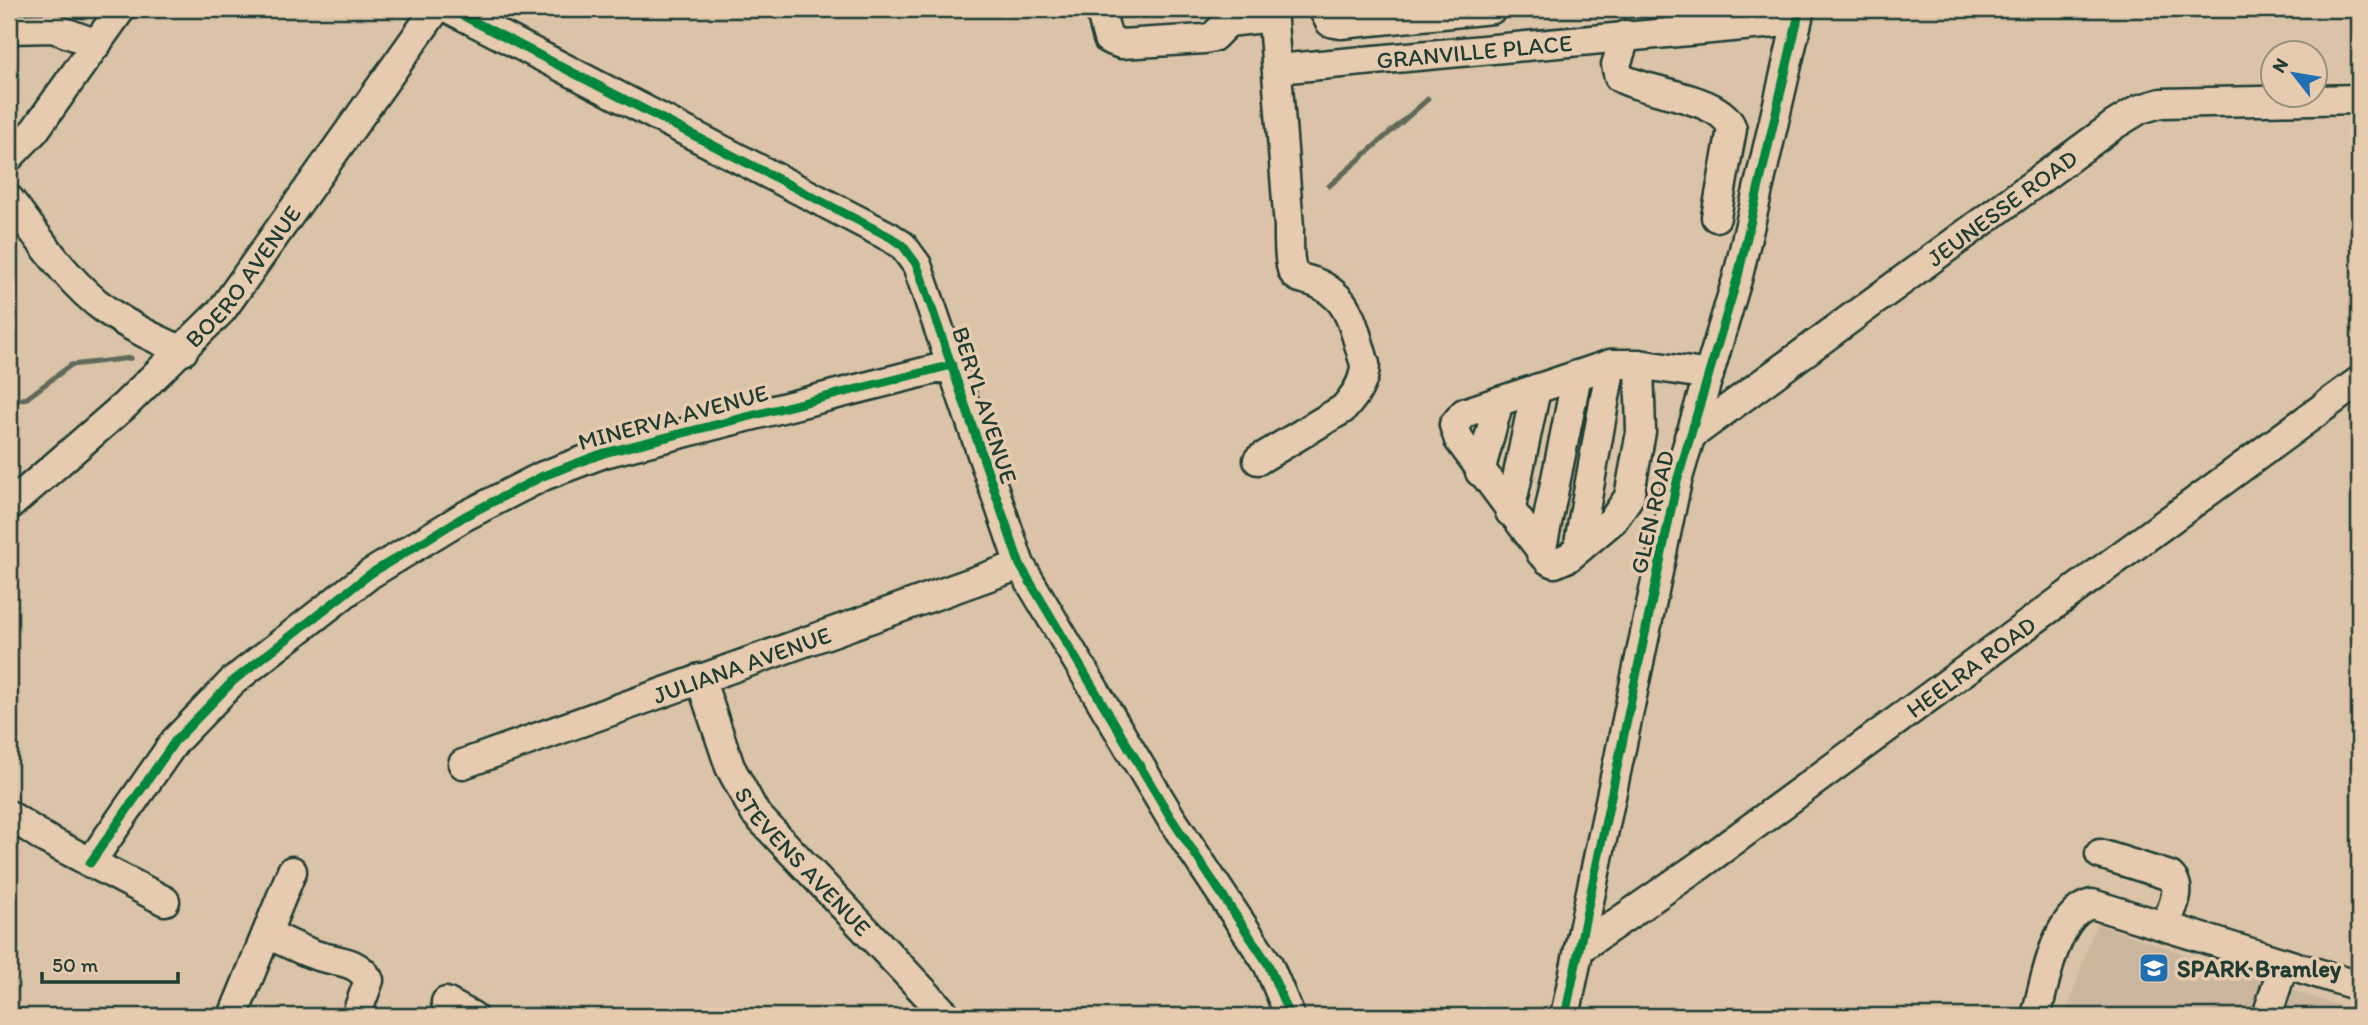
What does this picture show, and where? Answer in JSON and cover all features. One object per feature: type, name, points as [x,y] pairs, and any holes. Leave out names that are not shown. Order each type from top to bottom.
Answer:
[{"type":"street","points":[[9,157],[35,130],[121,9]]},
{"type":"street","name":"BOERO AVENUE","points":[[9,506],[183,351],[222,310],[436,9]]},
{"type":"street","name":"BERYL AVENUE","points":[[450,9],[897,242],[917,265],[1020,565],[1171,818],[1268,964],[1290,1016]]},
{"type":"street","points":[[1100,9],[1105,33],[1114,44],[1204,39],[1213,37],[1227,15],[1273,13],[1292,274],[1322,286],[1340,299],[1366,364],[1357,392],[1343,409],[1258,460]]},
{"type":"street","points":[[1322,9],[1330,22],[1341,24],[1492,9]]},
{"type":"street","points":[[1505,9],[1506,47]]},
{"type":"street","name":"GRANVILLE PLACE","points":[[1277,69],[1626,36],[1656,21],[1798,15]]},
{"type":"street","name":"GLEN ROAD","points":[[1565,1016],[1642,642],[1689,437],[1758,200],[1798,15]]},
{"type":"street","points":[[9,29],[42,18],[97,44]]},
{"type":"street","points":[[1626,36],[1616,65],[1619,77],[1716,109],[1729,120],[1732,129],[1716,217]]},
{"type":"street","name":"JEUNESSE ROAD","points":[[1689,437],[2140,109],[2161,103],[2359,100]]},
{"type":"street","points":[[9,200],[55,258],[95,301],[131,326],[183,351]]},
{"type":"street","points":[[1625,364],[1641,432],[1629,497],[1613,520],[1578,549],[1555,563],[1541,553],[1480,472],[1459,440],[1454,425],[1464,413],[1577,375],[1625,364],[1709,375]]},
{"type":"street","points":[[1578,549],[1625,364]]},
{"type":"street","name":"MINERVA AVENUE","points":[[90,863],[175,741],[233,681],[370,574],[465,516],[543,476],[604,453],[952,365]]},
{"type":"street","points":[[1541,553],[1577,375]]},
{"type":"street","name":"HEELRA ROAD","points":[[1579,949],[1699,866],[2359,381]]},
{"type":"street","points":[[1510,512],[1536,388]]},
{"type":"street","points":[[1480,472],[1499,401]]},
{"type":"street","name":"JULIANA AVENUE","points":[[463,764],[1020,565]]},
{"type":"street","name":"STEVENS AVENUE","points":[[700,678],[730,767],[755,813],[947,1016]]},
{"type":"street","points":[[9,815],[90,863],[165,901]]},
{"type":"street","points":[[2100,854],[2170,876],[2176,882],[2178,889],[2166,924]]},
{"type":"street","points":[[233,1016],[292,871]]},
{"type":"street","points":[[2036,1016],[2056,948],[2071,915],[2077,909],[2092,904],[2166,924],[2359,986]]},
{"type":"street","points":[[268,934],[316,955],[346,961],[364,972],[369,980],[356,1016]]},
{"type":"street","points":[[2267,1016],[2284,963]]},
{"type":"street","points":[[446,1002],[472,1016]]},
{"type":"shaded area","name":"SPARK Bramley","points":[[2096,924],[2359,1013],[2359,1016],[2065,1016]]},
{"type":"waterway","points":[[1329,186],[1428,99]]},
{"type":"waterway","points":[[9,402],[27,398],[71,365],[131,358]]},
{"type":"cycle path","points":[[450,9],[903,246],[917,265],[1020,565],[1171,818],[1268,964],[1290,1016]]},
{"type":"cycle path","points":[[1565,1016],[1677,481],[1738,276],[1800,9]]},
{"type":"cycle path","points":[[90,863],[175,741],[233,681],[370,574],[465,516],[543,476],[604,453],[952,365]]},
{"type":"place","name":"SPARK Bramley","points":[[2154,968]]}]
